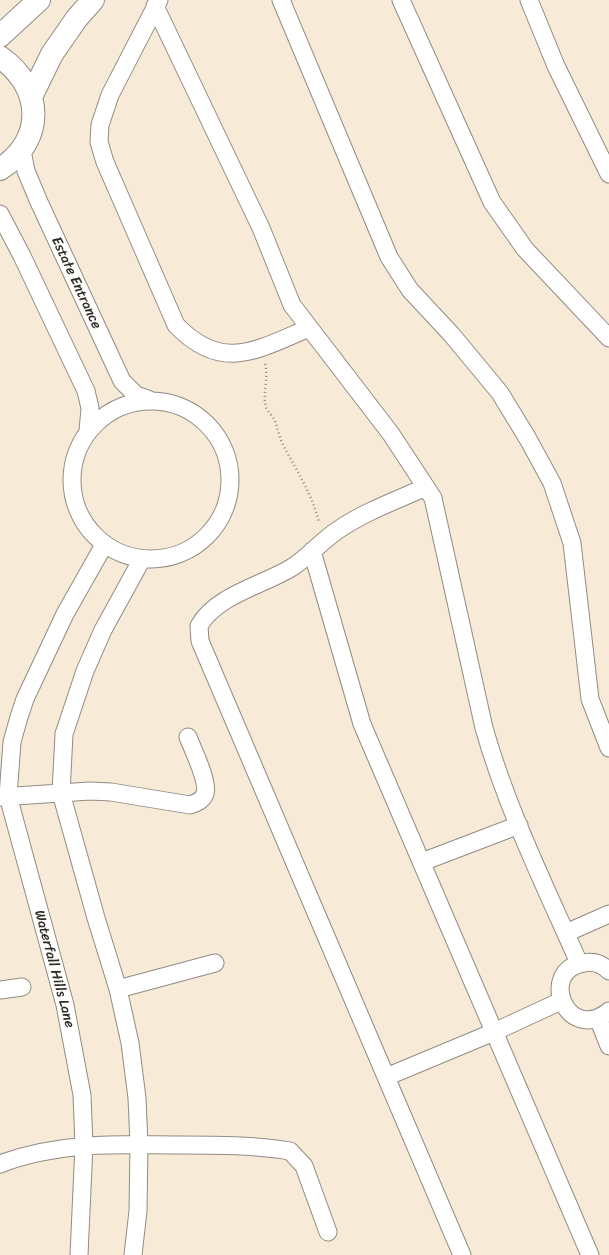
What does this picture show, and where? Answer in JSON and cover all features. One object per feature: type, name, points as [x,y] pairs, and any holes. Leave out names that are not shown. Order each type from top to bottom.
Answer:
[{"type":"main road","points":[[0,36],[39,0]]},
{"type":"main road","points":[[31,97],[52,54],[77,18],[93,0]]},
{"type":"main road","points":[[0,57],[13,66],[24,80],[31,97],[33,119],[28,139],[22,151],[0,169]]},
{"type":"street","points":[[281,0],[389,256],[410,290],[452,335],[500,393],[528,439],[552,483],[572,543],[590,698],[609,748]]},
{"type":"street","points":[[401,0],[492,202],[525,249],[609,338]]},
{"type":"street","points":[[529,0],[556,66],[609,174]]},
{"type":"street","points":[[157,3],[110,95],[100,124],[100,142],[105,162],[176,325],[189,338],[222,354],[241,354],[262,348],[309,328]]},
{"type":"street","points":[[157,3],[261,228],[292,305],[391,434],[433,498],[492,758],[518,825],[579,963]]},
{"type":"street","name":"Estate Entrance","points":[[22,151],[26,171],[39,202],[122,381],[136,395],[150,400]]},
{"type":"street","points":[[0,214],[22,256],[86,391],[90,408],[88,431]]},
{"type":"street","points":[[150,400],[181,406],[201,418],[216,434],[227,455],[231,477],[228,500],[220,521],[205,539],[186,552],[164,559],[142,559],[122,555],[104,545],[91,533],[80,517],[72,494],[71,482],[73,464],[78,446],[88,431],[97,422],[118,408],[134,402],[150,400]]},
{"type":"street","points":[[426,486],[356,519],[318,545],[301,562],[223,602],[208,613],[198,626],[200,641],[462,1255]]},
{"type":"street","name":"Waterfall Hills Lane","points":[[79,1255],[84,1145],[82,1095],[65,1005],[4,796],[12,742],[19,717],[65,614],[104,545]]},
{"type":"street","points":[[318,545],[362,724],[590,1255]]},
{"type":"street","points":[[133,1255],[138,1211],[139,1144],[137,1098],[130,1043],[118,989],[96,918],[61,793],[64,734],[85,671],[103,630],[142,559]]},
{"type":"street","points":[[4,796],[111,792],[190,805],[200,801],[204,794],[206,784],[188,737]]},
{"type":"street","points":[[422,862],[518,825]]},
{"type":"street","points":[[566,933],[609,914]]},
{"type":"street","points":[[118,989],[215,963]]},
{"type":"street","points":[[605,963],[579,963],[564,974],[560,982],[559,992],[561,1002],[566,1010],[574,1016],[583,1019],[604,1014],[609,1046]]},
{"type":"street","points":[[0,990],[22,987]]},
{"type":"street","points":[[386,1077],[561,1002]]},
{"type":"street","points":[[0,1164],[30,1155],[84,1145],[215,1145],[290,1151],[304,1166],[328,1232]]},
{"type":"path","points":[[262,348],[267,371],[264,391],[266,407],[274,420],[282,444],[295,464],[314,503],[318,545]]}]
